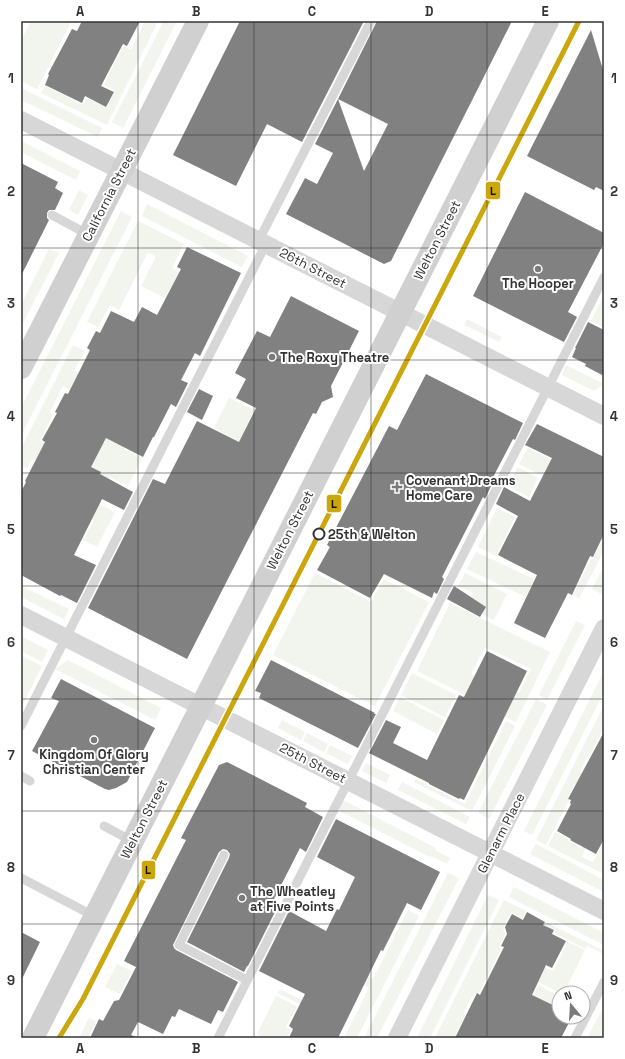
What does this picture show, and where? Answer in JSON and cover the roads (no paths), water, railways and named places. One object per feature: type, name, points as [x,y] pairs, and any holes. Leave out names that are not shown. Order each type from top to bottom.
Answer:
[{"type":"street","name":"California Street","points":[[21,368],[198,21]]},
{"type":"street","name":"Welton Street","points":[[33,1038],[548,21]]},
{"type":"street","name":"26th Street","points":[[21,120],[604,416]]},
{"type":"street","name":"25th Street","points":[[21,615],[604,911]]},
{"type":"street","name":"Glenarm Place","points":[[397,1038],[604,628]]},
{"type":"lane","points":[[21,726],[263,242],[371,21]]},
{"type":"lane","points":[[52,216],[89,235]]},
{"type":"lane","points":[[218,1038],[604,278]]},
{"type":"lane","points":[[21,776],[30,781]]},
{"type":"lane","points":[[104,826],[132,841]]},
{"type":"lane","points":[[224,855],[178,945],[247,980]]},
{"type":"lane","points":[[21,878],[94,916]]},
{"type":"lane","points":[[575,1038],[604,982]]},
{"type":"place","name":"The Hooper","points":[[538,269]]},
{"type":"place","name":"The Roxy Theatre","points":[[272,357]]},
{"type":"place","name":"Covenant Dreams Home Care","points":[[397,487]]},
{"type":"place","name":"25th & Welton","points":[[319,534]]},
{"type":"place","name":"Kingdom Of Glory Christian Center","points":[[94,740]]},
{"type":"place","name":"The Wheatley at Five Points","points":[[242,898]]}]
